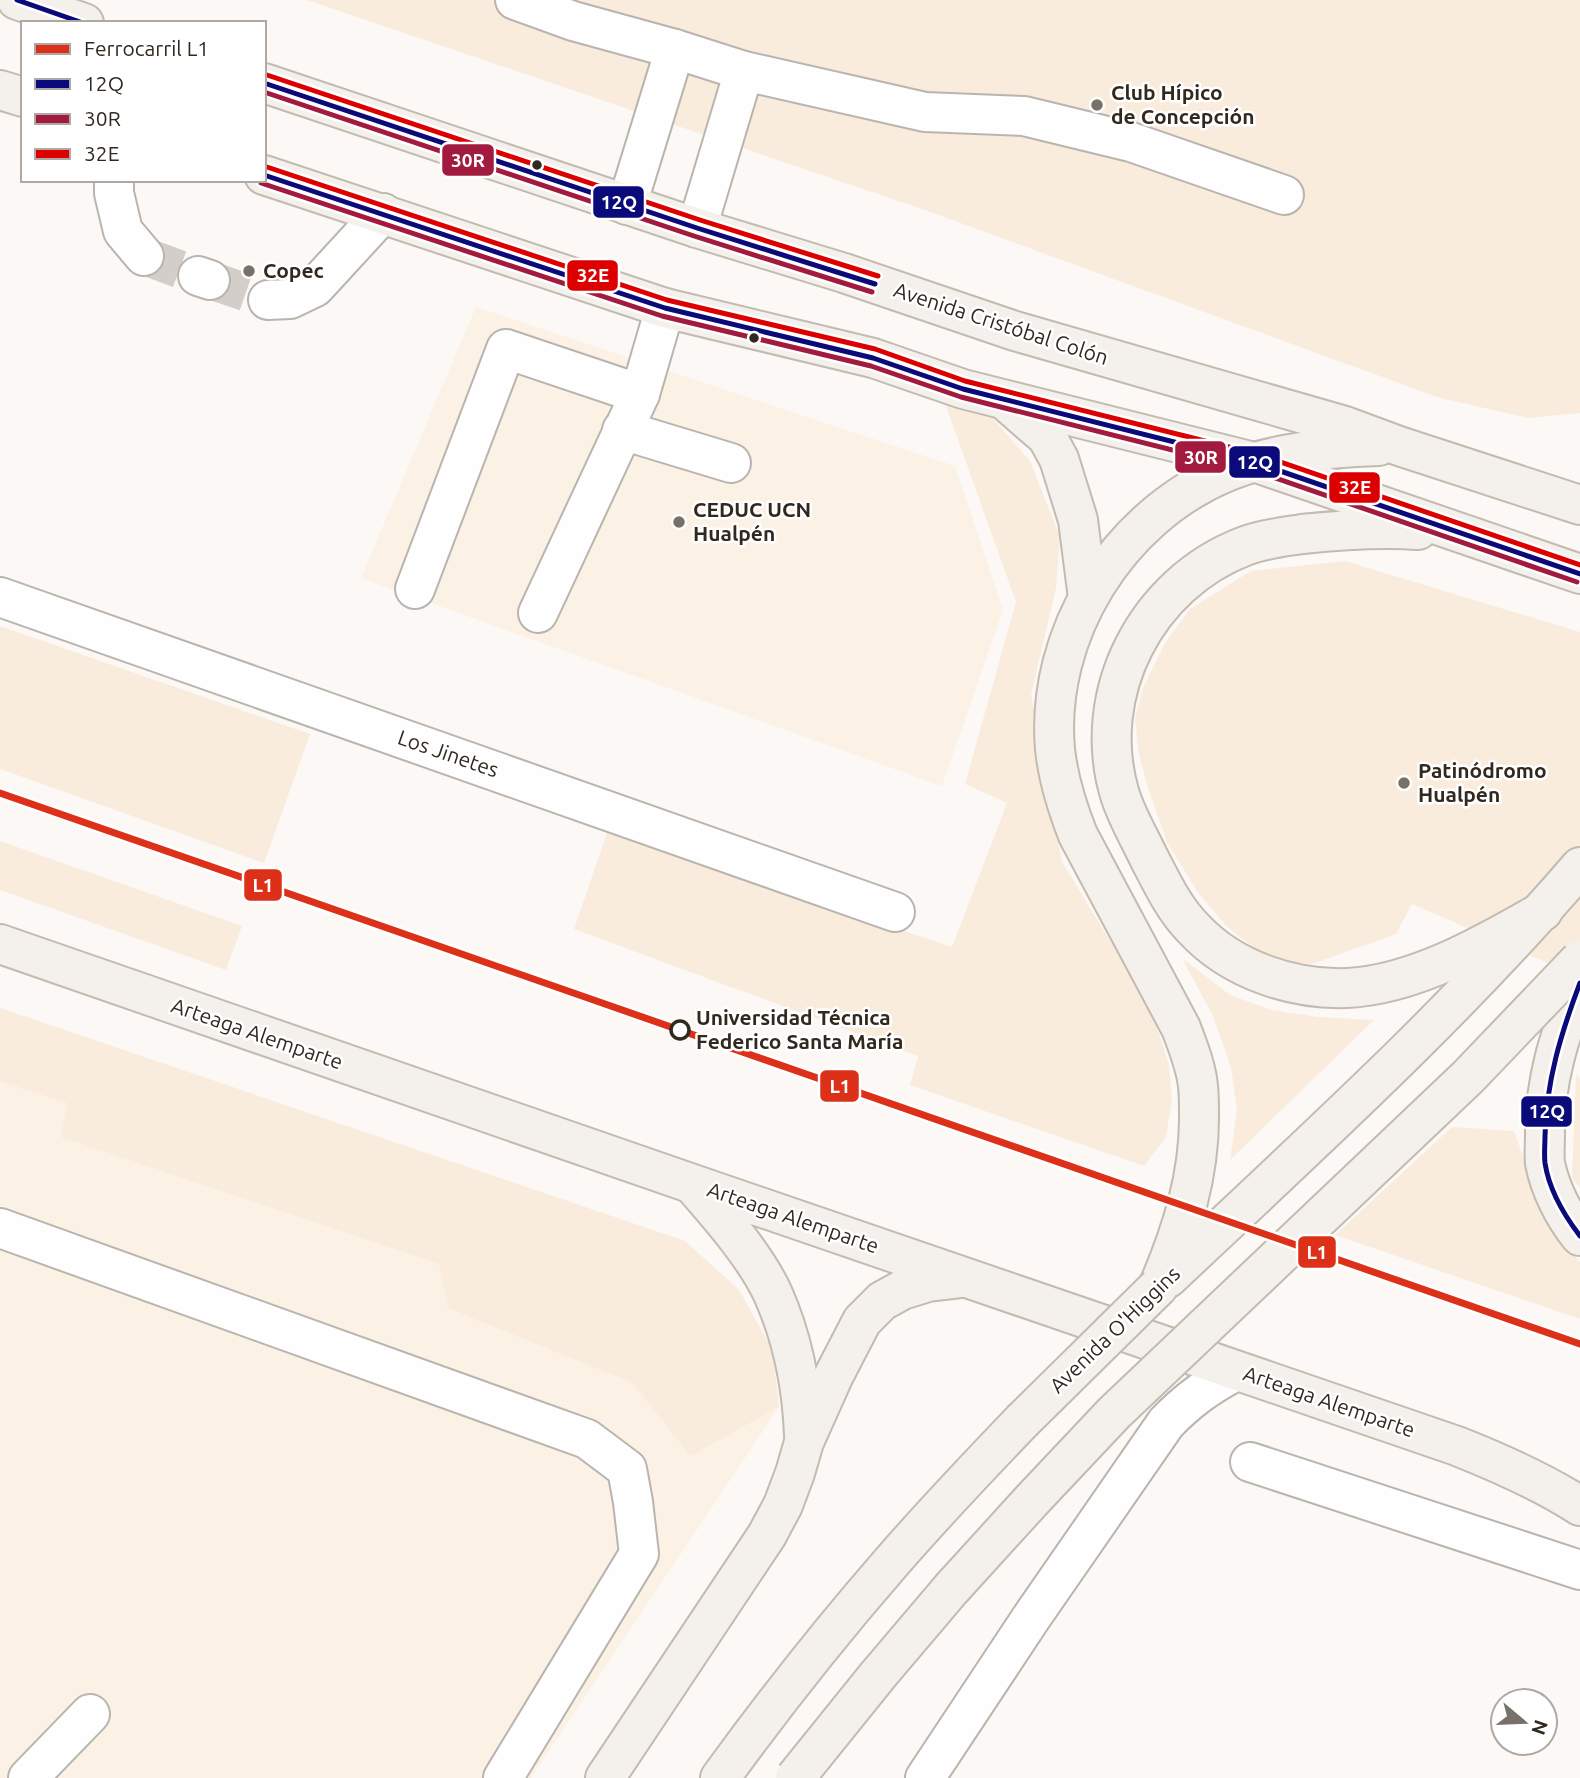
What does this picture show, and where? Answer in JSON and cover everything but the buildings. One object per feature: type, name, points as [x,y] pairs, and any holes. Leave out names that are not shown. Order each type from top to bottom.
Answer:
[{"type":"main road","points":[[17,0],[78,21]]},
{"type":"main road","name":"Avenida Cristóbal Colón","points":[[266,84],[1015,331],[1345,426],[1580,505]]},
{"type":"main road","points":[[0,90],[21,96]]},
{"type":"main road","points":[[266,176],[665,308],[873,358],[963,389],[1254,462],[1580,574]]},
{"type":"main road","points":[[1004,400],[1047,438],[1059,459],[1078,520],[1088,598]]},
{"type":"main road","points":[[1158,1287],[1175,1248],[1190,1196],[1199,1125],[1198,1086],[1181,1028],[1078,835],[1067,808],[1059,779],[1055,748],[1058,685],[1065,655],[1088,598],[1108,565],[1133,536],[1162,510],[1193,488],[1254,462],[1312,450],[1399,446]]},
{"type":"main road","points":[[1510,483],[1559,481],[1580,477]]},
{"type":"main road","points":[[1459,533],[1399,528],[1339,530],[1279,537],[1247,545],[1218,558],[1191,575],[1151,616],[1126,662],[1113,714],[1114,768],[1120,795],[1136,832],[1178,910],[1193,929],[1222,953],[1274,978],[1317,987],[1348,988],[1412,975],[1493,940],[1543,911]]},
{"type":"main road","name":"Avenida O'Higgins","points":[[720,1778],[815,1653],[889,1564],[1022,1421],[1158,1287],[1424,1035],[1543,911],[1580,867]]},
{"type":"main road","name":"Arteaga Alemparte","points":[[0,944],[1457,1446],[1507,1466],[1556,1490],[1580,1506]]},
{"type":"main road","points":[[795,1778],[877,1675],[951,1589],[1114,1413],[1458,1086],[1580,960]]},
{"type":"main road","points":[[1580,984],[1554,1055],[1547,1092],[1545,1127],[1545,1163],[1555,1195],[1580,1236]]},
{"type":"main road","points":[[693,1184],[726,1223],[772,1292],[789,1336],[800,1379],[804,1442]]},
{"type":"main road","points":[[605,1778],[767,1535],[783,1505],[804,1442],[862,1321],[882,1301],[902,1290],[928,1282],[967,1278]]},
{"type":"street","points":[[515,0],[573,21],[744,71],[925,112],[1024,116],[1131,142],[1284,195]]},
{"type":"street","points":[[627,205],[675,49]]},
{"type":"street","points":[[697,228],[744,71]]},
{"type":"street","points":[[114,182],[123,230],[144,256]]},
{"type":"street","points":[[268,300],[290,299],[315,286],[383,213]]},
{"type":"street","points":[[538,613],[640,394],[665,308]]},
{"type":"street","points":[[415,589],[506,349],[640,394]]},
{"type":"street","points":[[622,430],[730,463]]},
{"type":"street","name":"Los Jinetes","points":[[0,597],[895,912]]},
{"type":"street","points":[[0,1228],[587,1438],[627,1469],[639,1554],[503,1778]]},
{"type":"street","points":[[925,1778],[1159,1431],[1189,1400],[1207,1386],[1236,1371]]},
{"type":"street","points":[[1250,1462],[1580,1570]]},
{"type":"street","points":[[28,1778],[90,1714]]},
{"type":"shaded area","name":"Club Hípico de Concepción","points":[[307,0],[1580,0],[1580,413],[1528,418],[1440,398],[922,209]]},
{"type":"shaded area","name":"CEDUC UCN Hualpén","points":[[476,307],[955,466],[1003,610],[942,786],[361,578]]},
{"type":"shaded area","points":[[940,389],[986,411],[1030,461],[1060,537],[1056,588],[1031,695],[1062,862],[1150,1006],[1169,1065],[1172,1100],[1166,1137],[1144,1166],[910,1085],[918,1056],[574,929],[608,830],[952,947],[1007,803],[965,784],[1016,602]]},
{"type":"shaded area","name":"Patinódromo Hualpén","points":[[1345,561],[1580,632],[1580,977],[1412,904],[1396,934],[1304,967],[1260,953],[1226,926],[1197,891],[1167,842],[1139,755],[1135,719],[1143,688],[1165,643],[1190,609],[1251,571]]},
{"type":"shaded area","points":[[0,626],[310,734],[264,863],[0,769]]},
{"type":"shaded area","points":[[0,841],[242,926],[226,970],[0,890]]},
{"type":"shaded area","points":[[1182,958],[1230,995],[1272,1010],[1318,1017],[1374,1020],[1230,1160],[1237,1110],[1231,1067],[1213,1016]]},
{"type":"shaded area","points":[[0,1008],[685,1241],[739,1290],[772,1349],[779,1407],[531,1778],[0,1778]]},
{"type":"shaded area","points":[[0,1008],[685,1241],[739,1290],[772,1349],[779,1407],[690,1456],[633,1383],[448,1308],[439,1264],[61,1137],[67,1103],[0,1081]]},
{"type":"shaded area","points":[[1576,1075],[1580,1078],[1580,1188],[1572,1178]]},
{"type":"shaded area","points":[[1452,1127],[1514,1131],[1548,1225],[1580,1262],[1580,1319],[1335,1235]]},
{"type":"tunnel","points":[[144,256],[198,276]]},
{"type":"tunnel","points":[[210,280],[268,300]]},
{"type":"rail line","name":"L1","points":[[0,793],[1580,1344]]},
{"type":"transit line","name":"12Q","points":[[17,0],[77,21]]},
{"type":"transit line","name":"32E","points":[[267,75],[700,220],[878,276]]},
{"type":"transit line","name":"12Q","points":[[266,84],[697,228],[875,284]]},
{"type":"transit line","name":"30R","points":[[266,93],[694,236],[872,292]]},
{"type":"transit line","name":"32E","points":[[267,167],[667,300],[875,349],[965,381],[1257,454],[1580,565]]},
{"type":"transit line","name":"12Q","points":[[266,176],[665,308],[873,358],[963,389],[1254,462],[1580,574]]},
{"type":"transit line","name":"30R","points":[[261,183],[662,316],[871,366],[961,397],[1252,470],[1577,582]]},
{"type":"transit line","name":"12Q","points":[[1580,983],[1561,1039],[1548,1096],[1545,1153],[1547,1173],[1554,1192],[1580,1236]]},
{"type":"place","name":"Club Hípico de Concepción","points":[[1097,105]]},
{"type":"place","name":"Copec","points":[[249,271]]},
{"type":"place","name":"CEDUC UCN Hualpén","points":[[679,522]]},
{"type":"place","name":"Patinódromo Hualpén","points":[[1404,783]]},
{"type":"place","name":"Universidad Técnica Federico Santa María","points":[[680,1030]]}]
